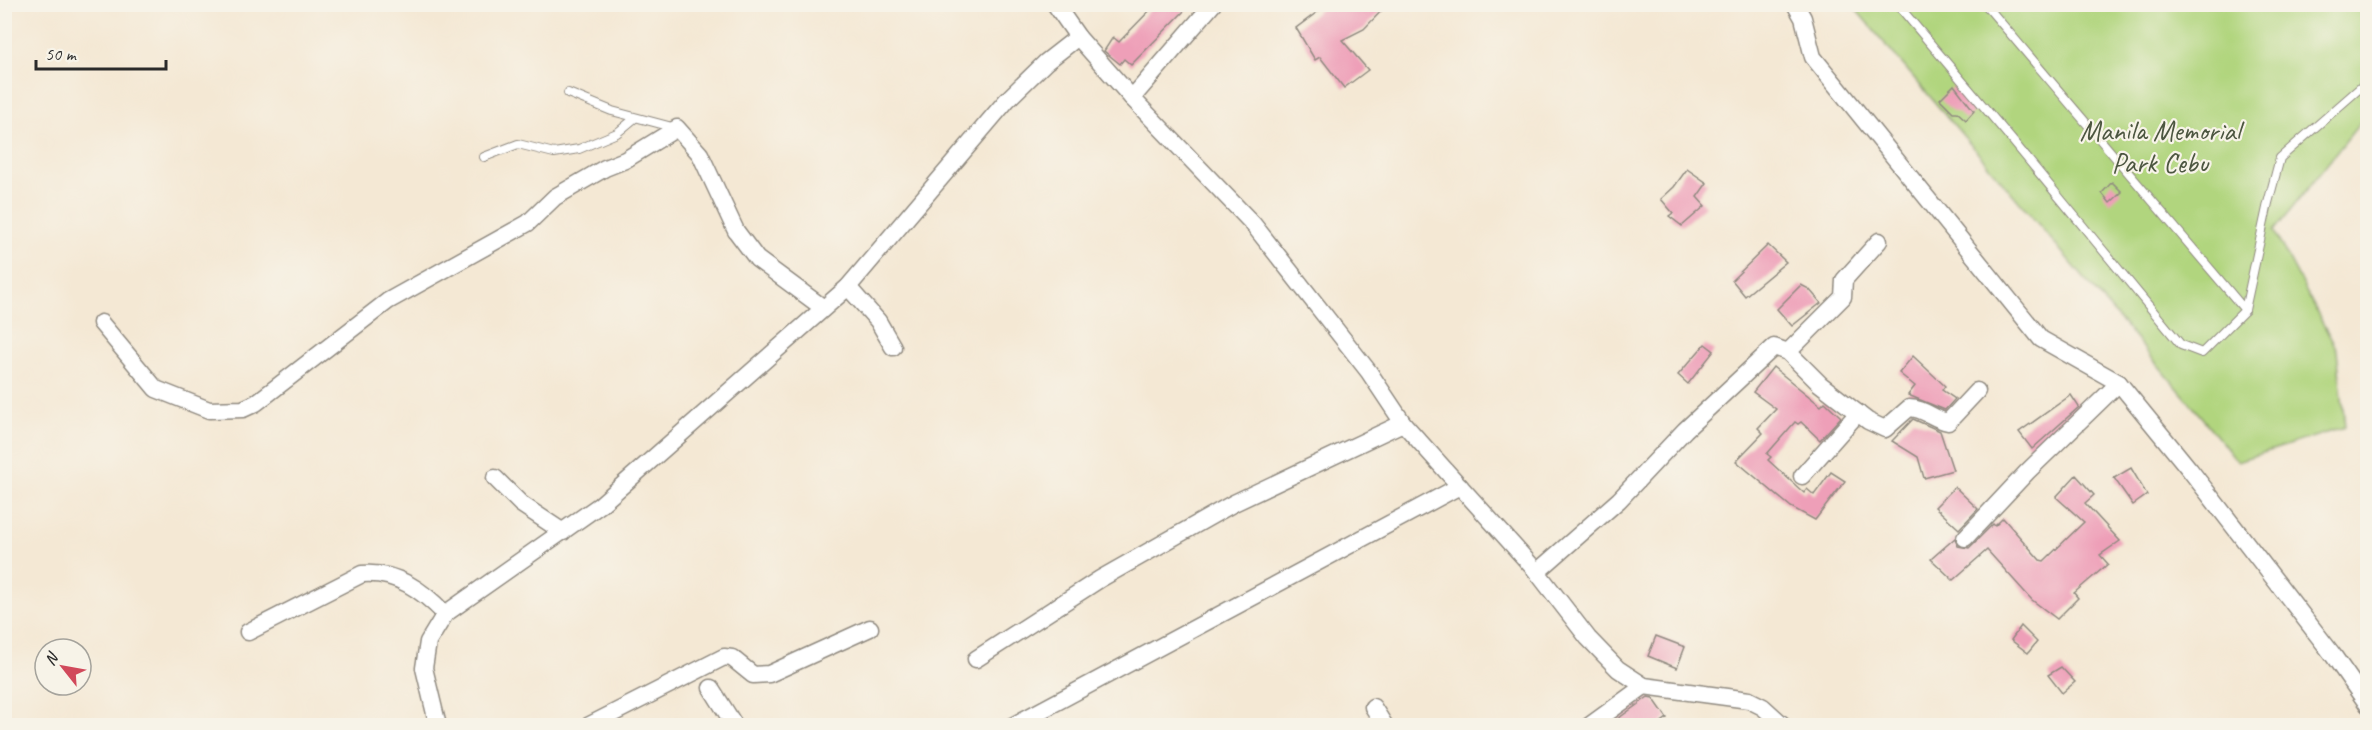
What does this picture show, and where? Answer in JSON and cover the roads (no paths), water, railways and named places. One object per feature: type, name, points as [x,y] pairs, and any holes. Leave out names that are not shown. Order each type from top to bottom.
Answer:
[{"type":"street","points":[[1055,4],[1078,37],[1132,98],[1253,224],[1368,372],[1403,423],[1537,572],[1588,639],[1618,669],[1644,686],[1749,700],[1763,707],[1784,726]]},
{"type":"street","points":[[1132,98],[1214,4]]},
{"type":"street","points":[[1795,4],[1803,18],[1813,57],[2041,339],[2119,383],[2190,470],[2333,655],[2367,705]]},
{"type":"street","points":[[438,726],[424,668],[428,642],[444,614],[600,505],[822,307],[848,287],[1007,100],[1046,62],[1078,37]]},
{"type":"street","points":[[101,323],[156,389],[208,410],[243,409],[256,403],[388,301],[528,223],[555,198],[605,168],[625,160],[677,128],[700,153],[736,231],[757,259],[822,307]]},
{"type":"street","points":[[1788,352],[1843,297],[1844,280],[1879,241]]},
{"type":"street","points":[[848,287],[878,321],[893,347]]},
{"type":"street","points":[[1537,572],[1619,500],[1686,430],[1774,347],[1788,352],[1820,384],[1858,413],[1885,429],[1908,408],[1919,408],[1938,420],[1948,422],[1977,391]]},
{"type":"street","points":[[1965,538],[2119,383]]},
{"type":"street","points":[[1802,476],[1858,413]]},
{"type":"street","points":[[976,659],[1100,579],[1234,503],[1403,423]]},
{"type":"street","points":[[495,478],[521,504],[563,532]]},
{"type":"street","points":[[1012,726],[1460,486]]},
{"type":"street","points":[[248,632],[362,574],[380,572],[416,587],[444,614]]},
{"type":"street","points":[[588,726],[683,680],[714,660],[724,657],[732,658],[753,675],[769,674],[870,628]]},
{"type":"street","points":[[1589,726],[1644,686]]},
{"type":"street","points":[[711,688],[735,726]]},
{"type":"street","points":[[1373,707],[1385,726]]},
{"type":"lane","points":[[1897,4],[2181,345],[2202,353],[2245,310],[2280,158],[2367,81]]},
{"type":"lane","points":[[1985,4],[2245,310]]},
{"type":"lane","points":[[568,93],[635,118],[650,119],[677,128]]},
{"type":"lane","points":[[484,157],[518,144],[554,153],[579,149],[617,133],[635,118]]},
{"type":"park label","name":"Manila Memorial Park Cebu","points":[[2160,146]]}]
